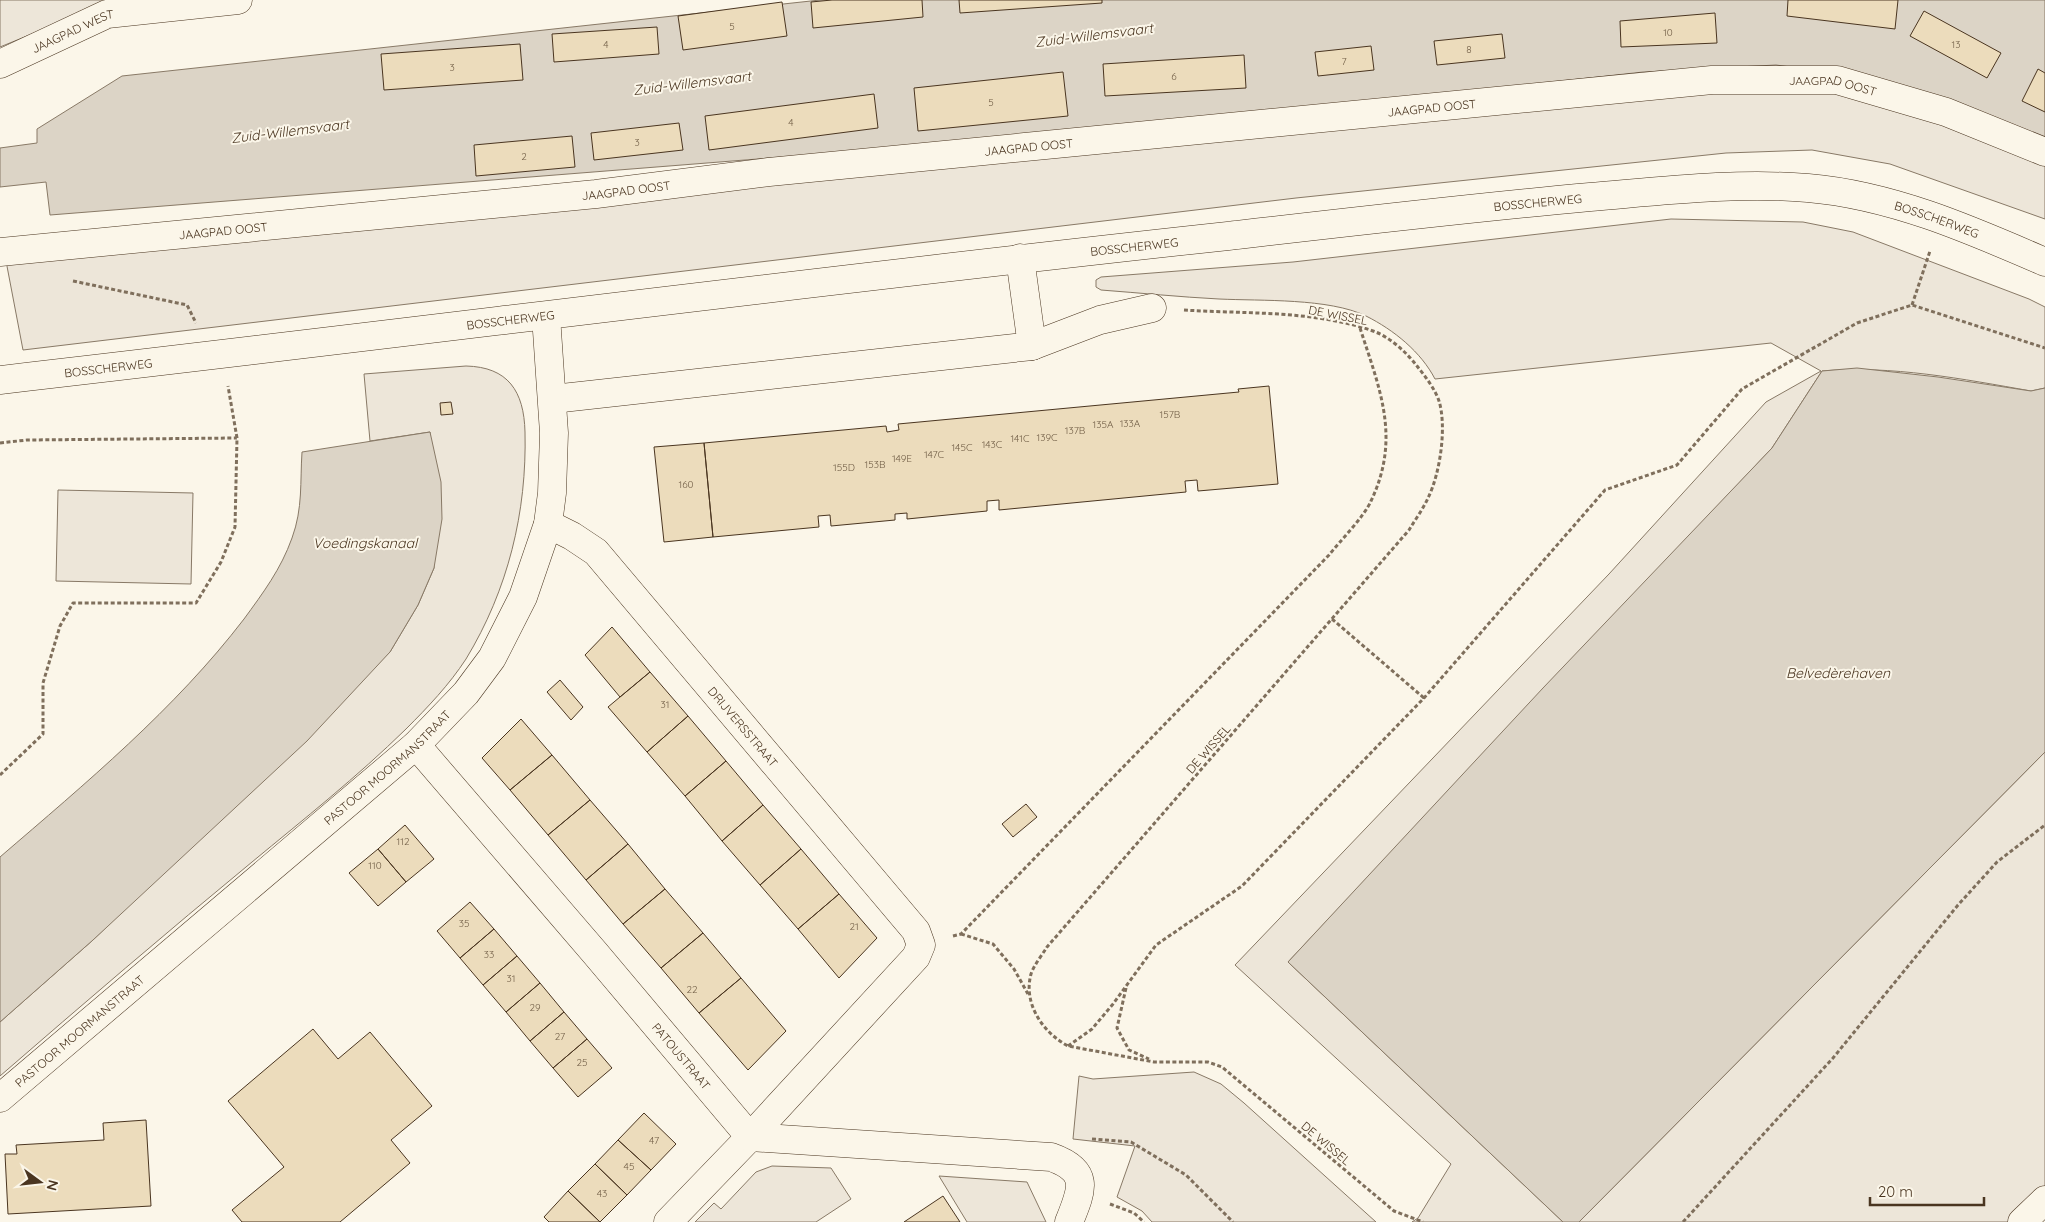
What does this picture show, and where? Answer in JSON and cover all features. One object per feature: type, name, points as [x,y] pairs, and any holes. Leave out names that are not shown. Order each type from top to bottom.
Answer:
[{"type":"street","name":"JAAGPAD WEST","points":[[0,64],[107,14],[238,0]]},
{"type":"street","name":"JAAGPAD OOST","points":[[0,252],[596,194],[769,172],[1712,80],[1837,80],[1946,112],[2045,152]]},
{"type":"street","name":"BOSSCHERWEG","points":[[0,380],[1020,258],[1522,203],[1661,191],[1772,186],[1842,192],[1892,204],[1948,222],[2045,262]]},
{"type":"street","points":[[1020,258],[1032,346]]},
{"type":"street","points":[[553,399],[1032,346],[1100,320],[1152,308]]},
{"type":"street","name":"PASTOOR MOORMANSTRAAT","points":[[0,1098],[416,745],[466,693],[492,658],[523,597],[548,524],[553,465],[553,399],[546,316]]},
{"type":"street","name":"DRIJVERSSTRAAT","points":[[548,524],[568,533],[596,552],[916,931],[921,945]]},
{"type":"street","name":"PATOUSTRAAT","points":[[416,745],[596,953],[750,1137]]},
{"type":"street","points":[[668,1222],[750,1137],[916,957],[921,945]]},
{"type":"street","points":[[750,1137],[1051,1157],[1070,1166],[1080,1181],[1080,1197],[1069,1222]]},
{"type":"street","points":[[2022,1222],[2045,1200]]},
{"type":"path","points":[[1912,305],[1927,257]]},
{"type":"path","points":[[70,280],[187,305],[201,331]]},
{"type":"path","points":[[1068,1046],[1092,1029],[1156,945],[1242,886],[1424,698],[1604,490],[1677,465],[1742,389],[1856,323],[1912,305],[2045,348]]},
{"type":"path","name":"DE WISSEL","points":[[1152,308],[1295,317],[1332,321],[1374,332],[1407,352],[1425,375],[1439,400],[1443,432],[1429,497],[1409,530],[1047,947],[1031,973],[1028,994],[1037,1016],[1048,1031],[1056,1040],[1068,1046],[1154,1062],[1208,1062],[1222,1067],[1394,1211],[1423,1222]]},
{"type":"path","points":[[921,945],[961,934],[1044,852],[1322,562],[1371,502],[1387,447],[1386,418],[1380,390],[1360,328]]},
{"type":"path","points":[[0,775],[43,734],[43,683],[60,626],[73,603],[196,603],[221,562],[235,527],[237,438],[227,376]]},
{"type":"path","points":[[0,443],[28,440],[237,438]]},
{"type":"path","points":[[1332,619],[1424,698]]},
{"type":"path","points":[[1683,1222],[1833,1058],[1984,876],[1997,862],[2045,825]]},
{"type":"path","points":[[961,934],[993,944],[1014,969],[1028,994]]},
{"type":"path","points":[[1127,984],[1117,1028],[1129,1050],[1154,1062]]},
{"type":"path","points":[[1113,1204],[1134,1213],[1144,1222]]},
{"type":"shaded area","points":[[0,0],[213,0],[71,18],[0,47]]},
{"type":"shaded area","points":[[1693,87],[1819,87],[2045,147],[2045,219],[1890,164],[1812,150],[1726,153],[1296,198],[23,350],[6,261]]},
{"type":"shaded area","points":[[1671,219],[1803,222],[1853,232],[2029,299],[2045,307],[2045,388],[2031,391],[1927,374],[1901,372],[1874,370],[1822,371],[1772,448],[1288,962],[1563,1222],[1412,1222],[1418,1218],[1451,1164],[1235,965],[1609,574],[1766,402],[1821,371],[1771,343],[1435,379],[1422,360],[1406,343],[1387,328],[1351,310],[1314,303],[1204,298],[1101,290],[1096,287],[1096,280],[1101,277],[1293,262]]},
{"type":"shaded area","points":[[466,366],[481,367],[493,371],[511,384],[517,393],[524,417],[525,462],[523,492],[518,521],[504,578],[481,633],[466,659],[453,678],[430,704],[369,764],[157,941],[0,1076],[0,1022],[93,940],[390,652],[418,605],[434,568],[430,432],[370,441],[364,374]]},
{"type":"shaded area","points":[[58,490],[193,493],[191,584],[56,581]]},
{"type":"shaded area","points":[[2045,752],[2045,1199],[2021,1222],[1579,1222]]},
{"type":"shaded area","points":[[1194,1072],[1221,1084],[1376,1222],[1152,1222],[1142,1211],[1117,1197],[1135,1146],[1073,1139],[1079,1076],[1093,1079]]},
{"type":"shaded area","points":[[772,1166],[831,1168],[851,1199],[816,1222],[695,1222],[714,1203],[721,1209],[756,1172]]},
{"type":"shaded area","points":[[939,1176],[1027,1182],[1046,1222],[967,1222]]},
{"type":"water","name":"Zuid-Willemsvaart","points":[[820,0],[2045,0],[2045,147],[1819,71],[1776,65],[1643,72],[1086,133],[50,215],[46,182],[0,187],[0,148],[37,143],[37,129],[122,76]]},
{"type":"water","name":"Belvedèrehaven","points":[[1857,368],[1938,377],[2031,391],[2045,388],[2045,752],[1579,1222],[1563,1222],[1288,962],[1543,688],[1772,448],[1822,371]]},
{"type":"water","name":"Voedingskanaal","points":[[430,432],[441,482],[442,519],[434,568],[418,605],[390,652],[307,741],[93,940],[0,1022],[0,857],[97,773],[159,714],[189,684],[244,619],[277,570],[288,549],[296,527],[302,452]]},
{"type":"building","points":[[832,0],[922,0],[923,17],[813,28],[811,2]]},
{"type":"building","points":[[959,0],[1102,0],[1102,3],[960,13]]},
{"type":"building","points":[[1788,0],[1898,0],[1895,29],[1787,16]]},
{"type":"building","points":[[782,2],[787,36],[683,50],[678,16]]},
{"type":"building","points":[[1924,11],[2001,53],[1987,78],[1910,36]]},
{"type":"building","points":[[1715,13],[1717,43],[1621,47],[1620,21]]},
{"type":"building","points":[[657,27],[659,54],[554,62],[552,34]]},
{"type":"building","points":[[1502,34],[1505,58],[1437,65],[1434,41]]},
{"type":"building","points":[[520,44],[523,80],[384,90],[381,54]]},
{"type":"building","points":[[1371,46],[1374,70],[1318,76],[1315,52]]},
{"type":"building","points":[[1244,55],[1246,88],[1105,96],[1103,64]]},
{"type":"building","points":[[2038,69],[2045,73],[2045,112],[2022,101]]},
{"type":"building","points":[[1063,72],[1068,116],[918,131],[914,88]]},
{"type":"building","points":[[874,94],[878,128],[709,150],[705,116]]},
{"type":"building","points":[[679,123],[683,150],[594,160],[591,133]]},
{"type":"building","points":[[572,136],[575,167],[476,176],[474,145]]},
{"type":"building","points":[[1269,386],[1278,484],[1198,491],[1197,480],[1185,481],[1186,492],[999,510],[999,500],[987,501],[987,511],[907,519],[907,513],[895,514],[895,520],[831,526],[830,515],[818,516],[819,527],[713,537],[704,443],[886,426],[887,432],[899,430],[898,424],[1239,392],[1238,389]]},
{"type":"building","points":[[451,402],[453,414],[441,415],[440,403]]},
{"type":"building","points":[[704,443],[713,537],[664,542],[654,447]]},
{"type":"building","points":[[612,627],[650,672],[620,697],[585,655]]},
{"type":"building","points":[[650,672],[688,716],[647,752],[608,707]]},
{"type":"building","points":[[560,680],[583,707],[571,720],[547,692]]},
{"type":"building","points":[[688,716],[726,761],[685,796],[647,752]]},
{"type":"building","points":[[521,719],[552,755],[510,790],[482,758]]},
{"type":"building","points":[[552,755],[590,800],[548,835],[510,790]]},
{"type":"building","points":[[726,761],[763,805],[722,841],[685,796]]},
{"type":"building","points":[[590,800],[628,844],[586,880],[548,835]]},
{"type":"building","points":[[1026,804],[1037,817],[1013,837],[1002,824]]},
{"type":"building","points":[[763,805],[801,849],[760,885],[722,841]]},
{"type":"building","points":[[405,825],[434,859],[406,882],[378,849]]},
{"type":"building","points":[[628,844],[665,889],[623,924],[586,880]]},
{"type":"building","points":[[378,849],[406,882],[378,906],[349,873]]},
{"type":"building","points":[[801,849],[839,894],[798,929],[760,885]]},
{"type":"building","points":[[665,889],[703,933],[661,968],[623,924]]},
{"type":"building","points":[[839,894],[877,938],[839,978],[798,929]]},
{"type":"building","points":[[470,902],[494,929],[460,958],[437,931]]},
{"type":"building","points":[[494,929],[517,956],[483,985],[460,958]]},
{"type":"building","points":[[703,933],[741,978],[699,1013],[661,968]]},
{"type":"building","points":[[517,956],[540,983],[506,1012],[483,985]]},
{"type":"building","points":[[741,978],[786,1031],[748,1070],[699,1013]]},
{"type":"building","points":[[540,983],[564,1012],[530,1041],[506,1012]]},
{"type":"building","points":[[564,1012],[587,1039],[553,1068],[530,1041]]},
{"type":"building","points":[[313,1029],[338,1059],[370,1032],[432,1106],[391,1140],[410,1163],[340,1222],[242,1222],[232,1210],[284,1167],[228,1101]]},
{"type":"building","points":[[587,1039],[612,1068],[578,1097],[553,1068]]},
{"type":"building","points":[[644,1113],[676,1144],[651,1170],[618,1140]]},
{"type":"building","points":[[146,1120],[151,1206],[8,1214],[5,1154],[17,1154],[16,1145],[104,1140],[103,1123]]},
{"type":"building","points":[[618,1140],[651,1170],[627,1195],[595,1164]]},
{"type":"building","points":[[595,1164],[627,1195],[600,1222],[568,1191]]},
{"type":"building","points":[[568,1191],[600,1222],[549,1222],[544,1217]]},
{"type":"building","points":[[943,1196],[960,1222],[904,1222]]}]
